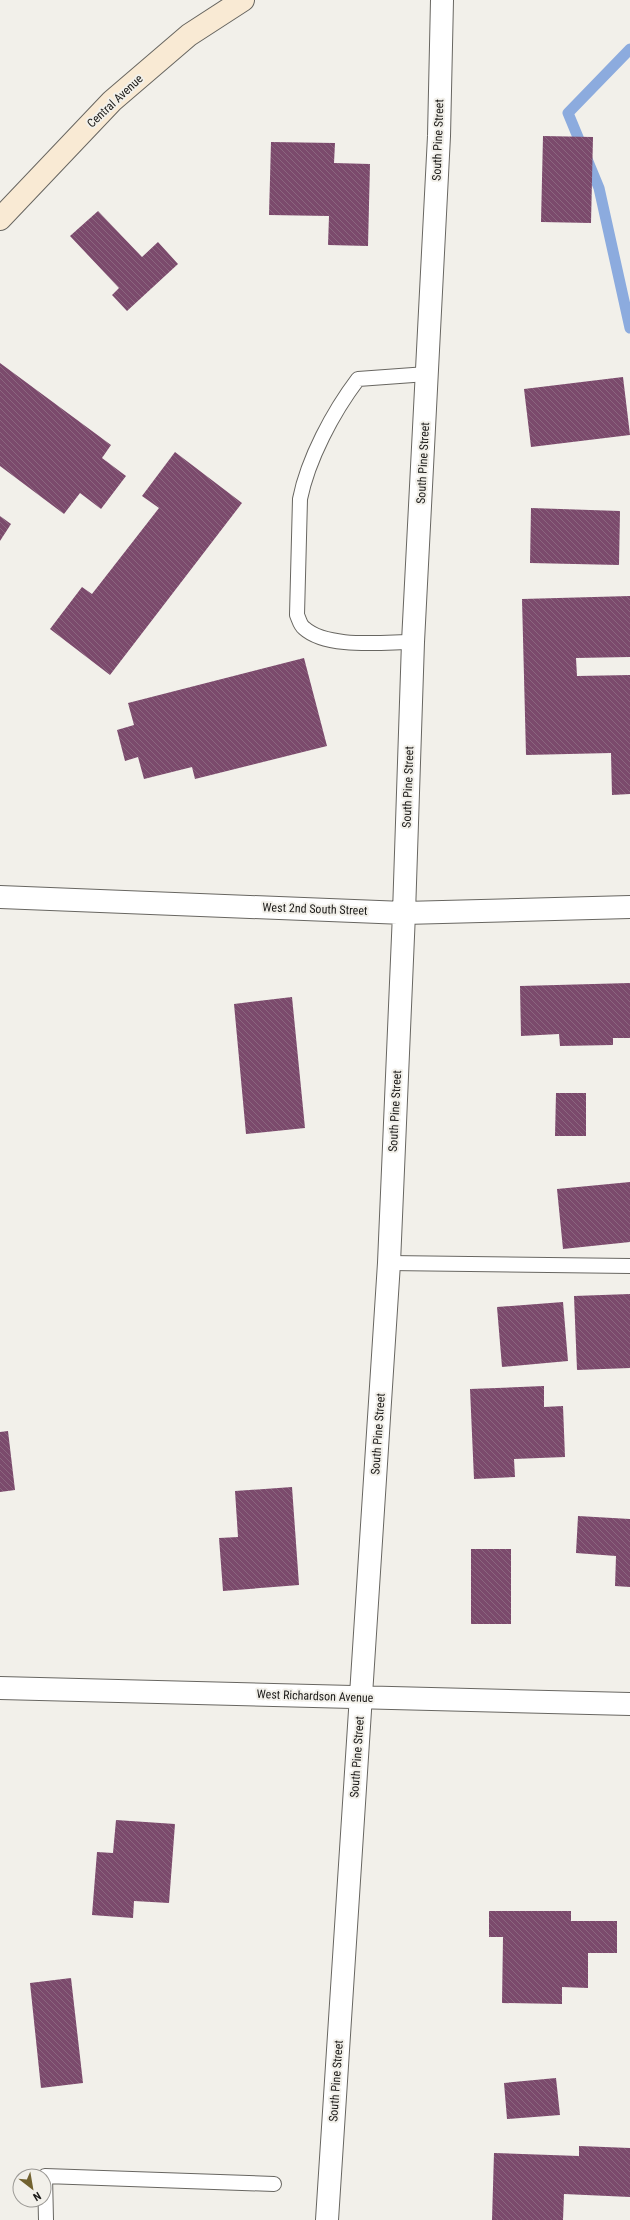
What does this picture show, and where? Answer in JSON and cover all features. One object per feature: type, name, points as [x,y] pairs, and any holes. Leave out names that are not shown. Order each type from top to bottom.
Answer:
[{"type":"street","name":"Central Avenue","points":[[0,218],[112,101],[189,35],[243,0]]},
{"type":"street","name":"South Pine Street","points":[[327,2220],[389,1263],[404,913],[413,642],[439,136],[442,0]]},
{"type":"street","name":"West 2nd South Street","points":[[0,897],[404,913],[630,907]]},
{"type":"street","name":"West Richardson Avenue","points":[[0,1688],[630,1704]]},
{"type":"lane","points":[[413,642],[339,641],[312,635],[302,627],[297,615],[300,499],[303,481],[331,422],[346,395],[358,380],[427,374]]},
{"type":"lane","points":[[389,1263],[630,1266]]},
{"type":"lane","points":[[46,2220],[45,2176],[274,2184]]},
{"type":"building","points":[[543,136],[593,137],[591,223],[541,222]]},
{"type":"building","points":[[271,142],[335,143],[334,163],[370,164],[368,246],[328,245],[329,216],[269,215]]},
{"type":"building","points":[[98,211],[142,257],[158,242],[178,264],[127,311],[112,295],[119,288],[70,236]]},
{"type":"building","points":[[0,363],[111,445],[102,458],[126,476],[101,509],[80,493],[64,514],[0,466]]},
{"type":"building","points":[[623,377],[630,435],[531,447],[524,389]]},
{"type":"building","points":[[175,452],[242,503],[110,675],[50,629],[82,587],[92,594],[159,508],[142,496]]},
{"type":"building","points":[[531,508],[620,511],[619,565],[530,563]]},
{"type":"building","points":[[0,516],[11,524],[0,541]]},
{"type":"building","points":[[630,596],[630,657],[576,658],[577,676],[630,675],[630,794],[612,795],[611,753],[526,755],[522,599]]},
{"type":"building","points":[[304,658],[327,746],[195,779],[192,767],[144,779],[138,757],[125,761],[117,730],[134,725],[128,703]]},
{"type":"building","points":[[630,983],[630,1038],[613,1038],[613,1045],[560,1046],[559,1034],[521,1036],[520,986]]},
{"type":"building","points":[[292,997],[305,1128],[246,1134],[234,1004]]},
{"type":"building","points":[[556,1093],[586,1093],[586,1136],[555,1136]]},
{"type":"building","points":[[630,1182],[630,1242],[563,1249],[557,1189]]},
{"type":"building","points":[[630,1294],[630,1368],[577,1370],[574,1296]]},
{"type":"building","points":[[563,1302],[568,1361],[502,1367],[497,1307]]},
{"type":"building","points":[[544,1386],[544,1407],[563,1406],[565,1457],[514,1459],[515,1477],[474,1479],[470,1389]]},
{"type":"building","points":[[8,1431],[15,1490],[0,1492],[0,1432]]},
{"type":"building","points":[[292,1487],[299,1585],[223,1591],[219,1538],[238,1537],[235,1491]]},
{"type":"building","points":[[578,1516],[630,1519],[630,1587],[615,1586],[616,1556],[576,1553]]},
{"type":"building","points":[[471,1549],[511,1549],[511,1624],[471,1624]]},
{"type":"building","points":[[116,1820],[175,1824],[169,1903],[134,1901],[133,1918],[92,1915],[97,1852],[113,1853]]},
{"type":"building","points":[[489,1911],[571,1911],[571,1921],[617,1921],[617,1953],[588,1953],[588,1988],[562,1987],[562,2004],[502,2003],[503,1937],[489,1937]]},
{"type":"building","points":[[71,1978],[83,2083],[41,2088],[30,1983]]},
{"type":"building","points":[[556,2078],[560,2115],[507,2119],[504,2083]]},
{"type":"building","points":[[579,2146],[630,2148],[630,2197],[564,2194],[563,2220],[492,2220],[494,2153],[579,2156]]},
{"type":"waterway","points":[[630,49],[568,113],[599,188],[630,328]]}]
